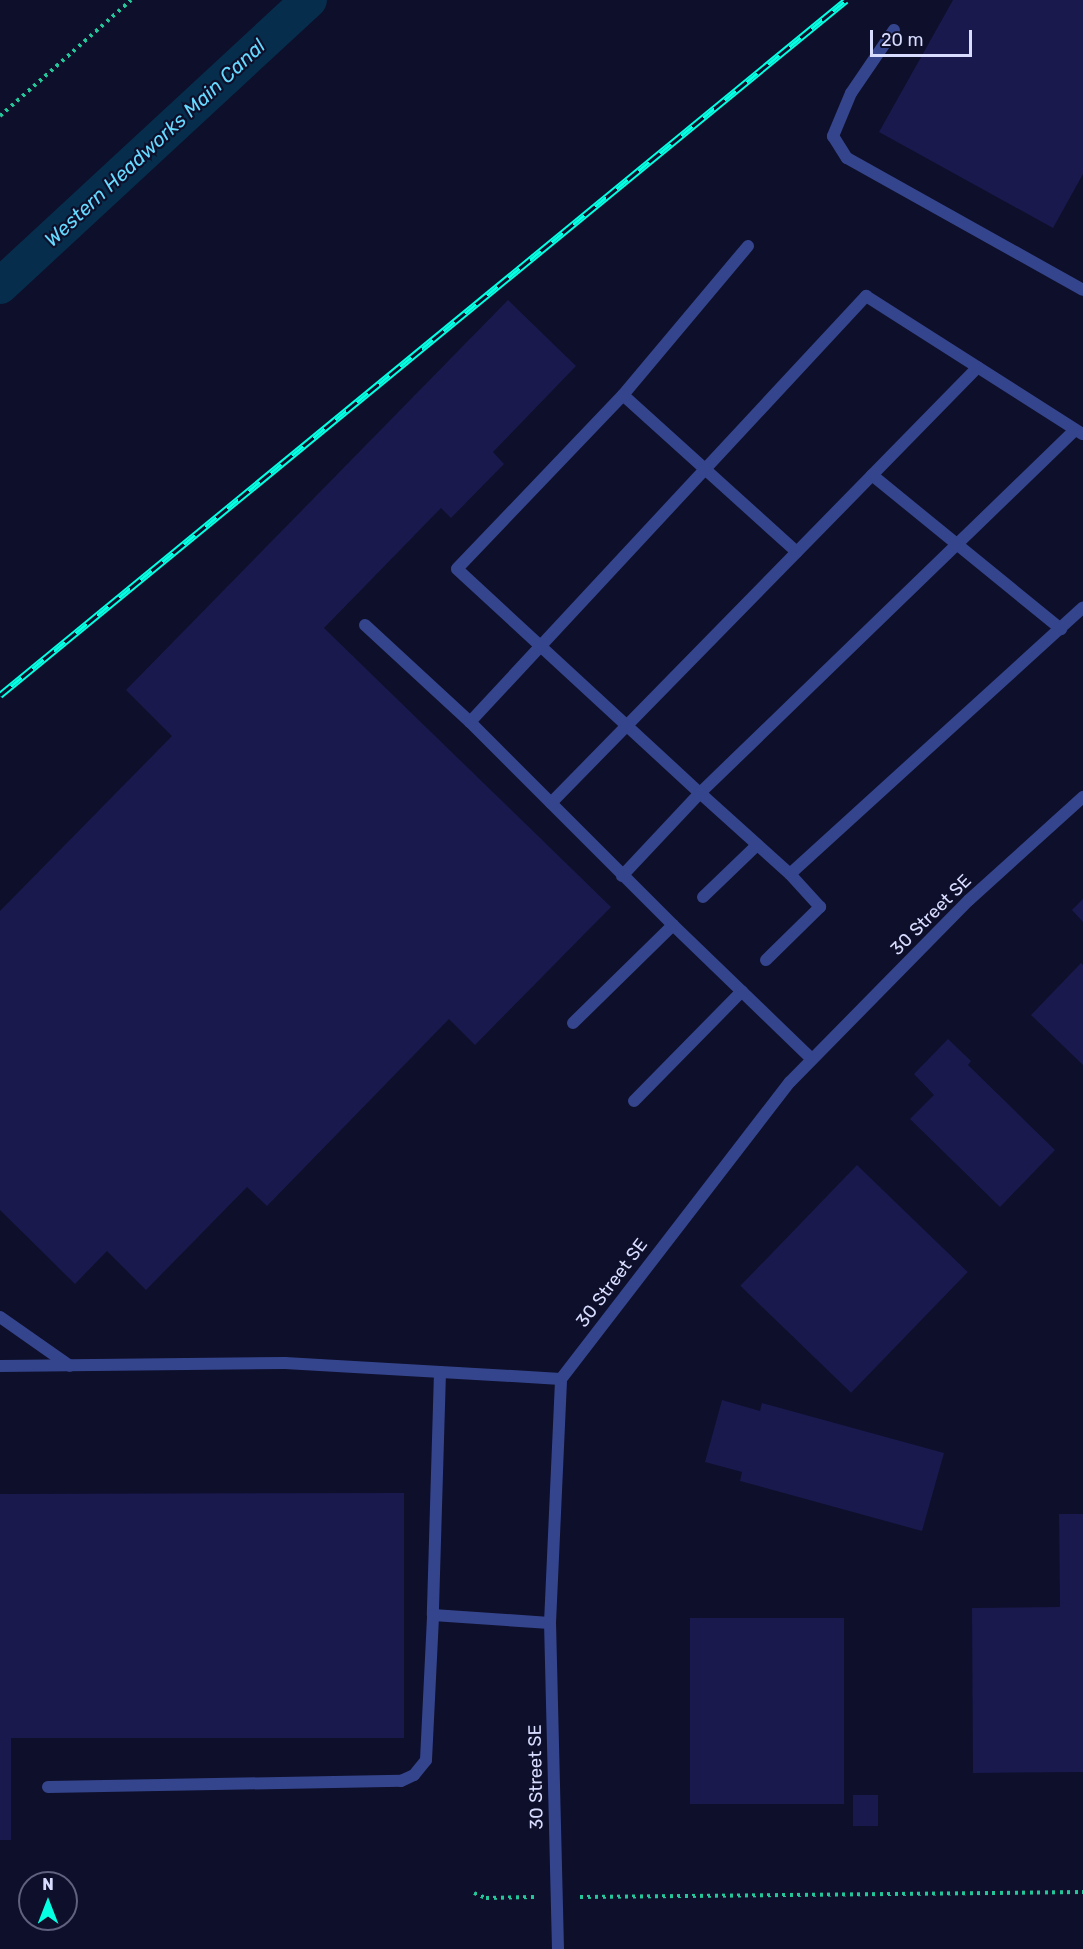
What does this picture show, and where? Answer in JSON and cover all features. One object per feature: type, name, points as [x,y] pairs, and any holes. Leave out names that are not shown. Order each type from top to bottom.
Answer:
[{"type":"street","points":[[894,30],[850,93],[833,136],[847,158],[1083,291]]},
{"type":"street","points":[[748,246],[623,395],[457,569],[543,644],[700,793],[790,874],[820,908],[766,960]]},
{"type":"street","points":[[470,722],[866,296],[1079,432],[700,793],[622,876]]},
{"type":"street","points":[[551,803],[978,368]]},
{"type":"street","points":[[623,395],[707,466],[797,552]]},
{"type":"street","points":[[872,476],[958,548],[1061,629]]},
{"type":"street","points":[[790,874],[1083,607]]},
{"type":"street","points":[[365,625],[470,722],[622,876],[812,1059]]},
{"type":"street","name":"30 Street SE","points":[[558,1949],[550,1623],[561,1379],[812,1059],[969,900],[1083,797]]},
{"type":"street","points":[[703,897],[757,845]]},
{"type":"street","points":[[573,1023],[673,925]]},
{"type":"street","points":[[633,1101],[742,991]]},
{"type":"street","points":[[0,1317],[70,1366]]},
{"type":"street","points":[[0,1366],[285,1363],[561,1379]]},
{"type":"street","points":[[48,1787],[401,1781],[414,1775],[426,1760],[440,1372]]},
{"type":"street","points":[[433,1615],[550,1623]]},
{"type":"path","points":[[0,116],[130,0]]},
{"type":"path","points":[[474,1893],[486,1898],[1083,1892]]},
{"type":"building","points":[[953,0],[1083,0],[1083,174],[1053,228],[879,132]]},
{"type":"building","points":[[508,300],[576,366],[493,452],[504,464],[451,518],[441,508],[324,628],[611,907],[475,1045],[449,1019],[267,1206],[247,1187],[146,1290],[107,1251],[75,1284],[0,1210],[0,911],[172,736],[126,690]]},
{"type":"building","points":[[1083,899],[1083,922],[1072,910]]},
{"type":"building","points":[[1081,963],[1083,965],[1083,1065],[1031,1015]]},
{"type":"building","points":[[948,1039],[971,1061],[968,1065],[1055,1150],[1000,1207],[910,1119],[934,1095],[914,1074]]},
{"type":"building","points":[[857,1165],[968,1272],[851,1393],[740,1286]]},
{"type":"building","points":[[722,1400],[760,1411],[762,1403],[944,1453],[922,1531],[740,1481],[742,1472],[705,1462]]},
{"type":"building","points":[[404,1493],[404,1738],[11,1738],[11,1840],[0,1840],[0,1494]]},
{"type":"building","points":[[1059,1514],[1083,1514],[1083,1772],[973,1773],[972,1608],[1060,1607]]},
{"type":"building","points":[[690,1618],[844,1618],[844,1804],[690,1804]]},
{"type":"building","points":[[853,1795],[878,1795],[878,1826],[853,1826]]},
{"type":"waterway","name":"Western Headworks Main Canal","points":[[0,286],[309,0]]},
{"type":"railway","points":[[0,695],[846,0]]}]
